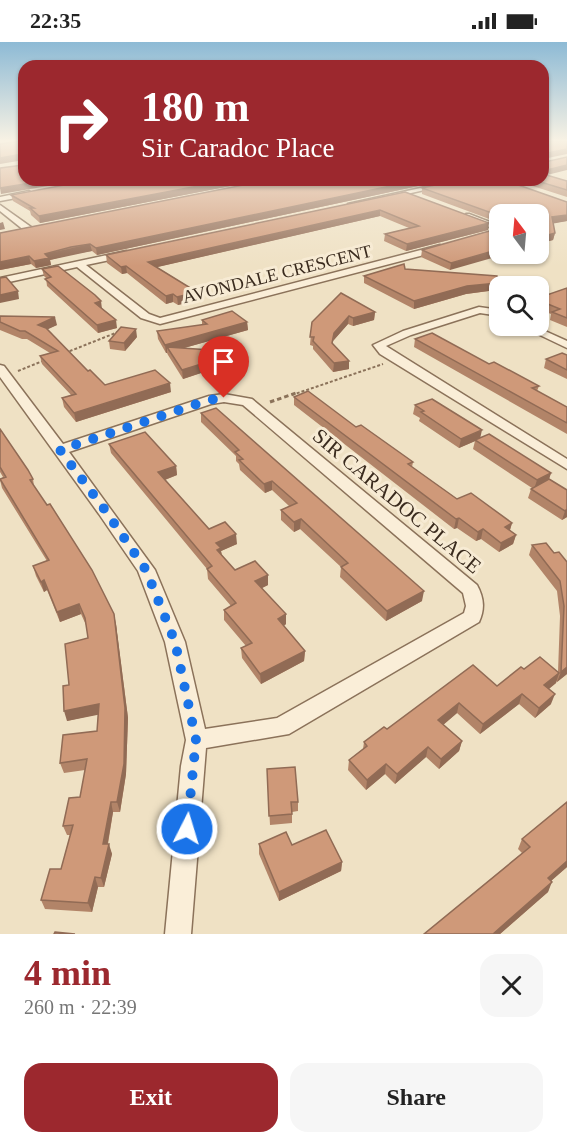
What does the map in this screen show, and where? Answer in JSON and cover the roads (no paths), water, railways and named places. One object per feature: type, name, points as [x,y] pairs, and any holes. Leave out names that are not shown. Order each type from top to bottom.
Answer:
[{"type":"street","points":[[341,206],[436,186]]},
{"type":"street","points":[[0,199],[33,192]]},
{"type":"street","points":[[404,192],[426,201]]},
{"type":"street","points":[[0,207],[31,228],[19,231]]},
{"type":"street","points":[[460,213],[489,225]]},
{"type":"street","points":[[485,236],[489,234]]},
{"type":"street","name":"AVONDALE CRESCENT","points":[[78,264],[145,316],[160,321],[450,246]]},
{"type":"street","points":[[0,282],[134,252]]},
{"type":"street","points":[[489,311],[479,310],[407,333],[379,345],[384,352],[396,360],[567,465]]},
{"type":"street","points":[[548,336],[567,345]]},
{"type":"street","points":[[3,373],[105,510],[146,570],[175,642],[196,740],[178,934]]},
{"type":"street","name":"SIR CARADOC PLACE","points":[[60,450],[209,400],[235,399],[247,402],[471,590],[475,606],[472,617],[281,727],[196,740]]}]
